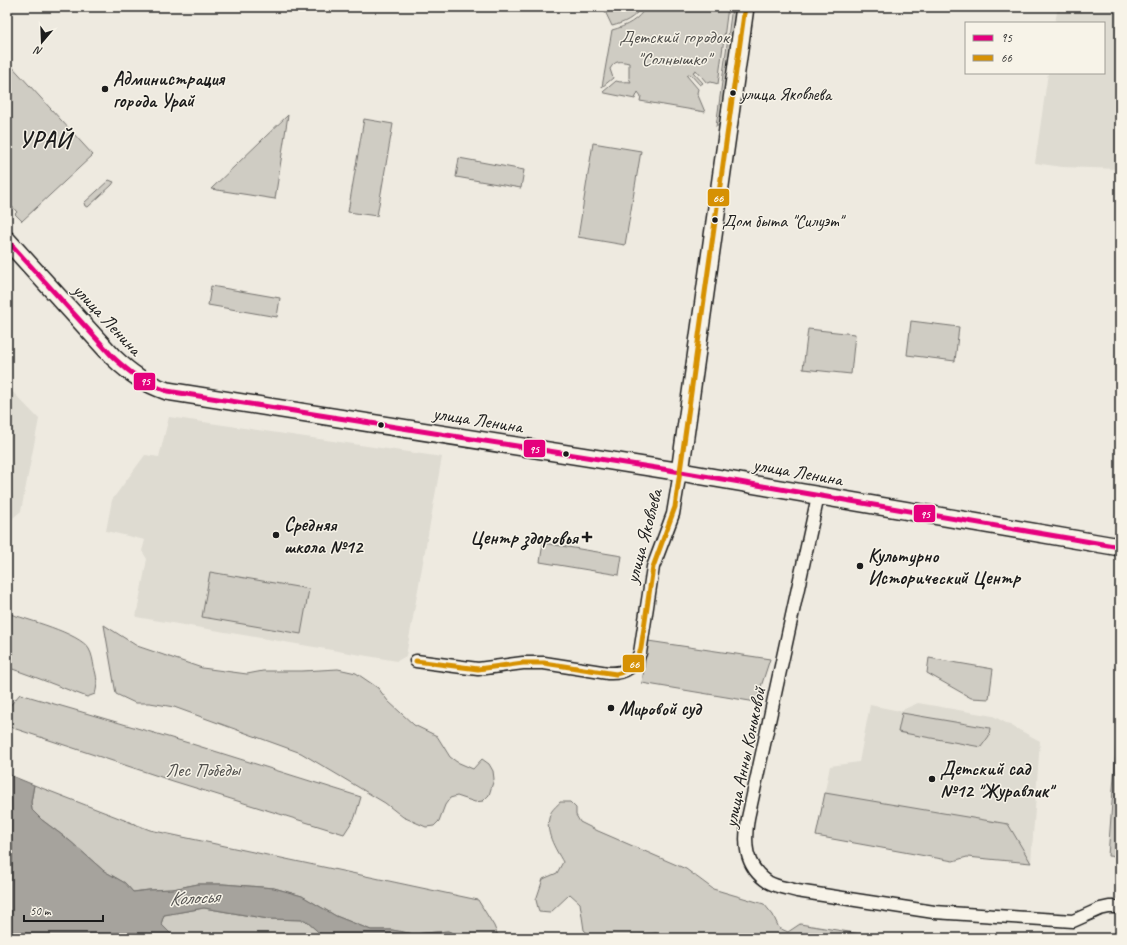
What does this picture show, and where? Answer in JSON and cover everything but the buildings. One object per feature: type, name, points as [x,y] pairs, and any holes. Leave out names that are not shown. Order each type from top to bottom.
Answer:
[{"type":"main road","name":"улица Яковлева","points":[[680,472],[745,7]]},
{"type":"main road","name":"улица Ленина","points":[[7,240],[113,358],[128,372],[153,386],[168,391],[680,472],[1120,547]]},
{"type":"street","name":"улица Яковлева","points":[[416,661],[478,669],[533,662],[616,674],[630,669],[640,653],[653,567],[673,514],[680,472]]},
{"type":"street","name":"улица Анны Коньковой","points":[[818,496],[748,818],[745,844],[751,864],[768,882],[778,886],[798,891],[934,912],[1073,921],[1100,909],[1109,907],[1120,908]]},
{"type":"shaded area","points":[[1058,7],[1120,7],[1120,169],[1062,167],[1035,163],[1048,74],[1105,74],[1105,22],[1055,22]]},
{"type":"shaded area","points":[[7,386],[39,419],[21,511],[7,523]]},
{"type":"shaded area","name":"Средняя школа №12","points":[[169,417],[442,457],[406,656],[397,661],[136,617],[147,559],[142,551],[145,540],[106,531],[112,500],[145,455],[159,457]]},
{"type":"shaded area","name":"Детский сад №12 \"Журавлик\"","points":[[918,703],[993,716],[1040,741],[1031,863],[967,857],[953,861],[816,836],[830,766],[859,762],[870,705],[900,711]]},
{"type":"green space","points":[[603,7],[641,7],[639,11],[629,20],[612,26]]},
{"type":"green space","name":"Детский городок \"Солнышко\"","points":[[646,7],[728,7],[718,84],[711,82],[707,83],[696,70],[693,72],[703,83],[700,85],[690,74],[687,76],[698,89],[697,93],[705,112],[640,101],[641,96],[638,92],[635,99],[603,92],[616,81],[631,82],[629,78],[629,63],[618,62],[610,69],[613,78],[602,87],[612,30],[623,27],[632,22]]},
{"type":"green space","points":[[732,7],[736,7],[722,118],[719,125],[716,127]]},
{"type":"green space","points":[[7,62],[93,155],[22,221],[15,214],[17,212],[7,201]]},
{"type":"green space","points":[[288,115],[275,199],[211,189]]},
{"type":"green space","points":[[364,119],[393,124],[377,216],[348,212]]},
{"type":"green space","points":[[593,143],[641,151],[625,245],[578,237]]},
{"type":"green space","points":[[459,158],[524,170],[521,188],[456,177]]},
{"type":"green space","points":[[109,180],[114,182],[112,185],[88,207],[85,206],[84,203]]},
{"type":"green space","points":[[211,286],[280,298],[277,317],[208,305]]},
{"type":"green space","points":[[911,321],[959,327],[955,361],[907,355]]},
{"type":"green space","points":[[808,329],[855,334],[851,374],[803,369]]},
{"type":"green space","points":[[543,543],[622,556],[619,575],[540,562]]},
{"type":"green space","points":[[210,572],[309,589],[301,634],[202,617]]},
{"type":"green space","points":[[7,613],[64,632],[84,643],[91,653],[96,674],[97,687],[95,694],[87,697],[7,667]]},
{"type":"green space","points":[[104,625],[137,646],[202,668],[247,674],[263,671],[338,669],[356,673],[378,688],[388,701],[414,725],[437,736],[450,757],[457,762],[473,769],[482,759],[489,764],[493,771],[494,779],[489,795],[483,801],[475,802],[457,796],[450,798],[445,805],[439,821],[434,826],[426,827],[403,817],[385,803],[301,753],[174,707],[150,703],[135,703],[116,694]]},
{"type":"green space","points":[[648,641],[770,659],[756,702],[642,683]]},
{"type":"green space","points":[[929,658],[993,669],[989,699],[971,698],[927,673]]},
{"type":"green space","name":"Лес Победы","points":[[20,694],[192,744],[361,797],[355,817],[344,834],[173,781],[7,726],[8,708]]},
{"type":"green space","points":[[1120,697],[1120,857],[1108,856]]},
{"type":"green space","points":[[902,713],[990,728],[989,736],[981,747],[898,732]]},
{"type":"green space","points":[[34,785],[150,830],[478,900],[494,926],[498,936],[497,938],[463,938],[448,931],[414,934],[392,930],[371,930],[336,916],[302,896],[274,888],[223,884],[198,884],[173,889],[133,892],[125,883],[104,871],[32,810],[31,802]]},
{"type":"green space","points":[[825,793],[1008,824],[1031,863],[967,857],[953,861],[816,836]]},
{"type":"green space","points":[[560,802],[570,802],[576,808],[576,815],[580,822],[686,869],[713,889],[764,904],[773,915],[779,928],[788,932],[800,924],[861,934],[898,938],[668,938],[656,933],[620,938],[593,938],[584,930],[580,903],[570,894],[550,913],[539,912],[536,900],[543,879],[557,873],[563,862],[551,839],[548,827],[551,813]]},
{"type":"green space","points":[[204,908],[268,919],[305,920],[325,938],[175,938],[161,924],[164,915]]},
{"type":"water","name":"Колосья","points":[[7,774],[34,785],[31,802],[32,810],[104,871],[125,883],[133,892],[173,889],[198,884],[223,884],[274,888],[302,896],[336,916],[371,930],[392,930],[414,934],[448,931],[463,938],[325,938],[305,920],[268,919],[204,908],[164,915],[161,924],[175,938],[7,938]]},
{"type":"transit line","name":"66","points":[[416,661],[478,669],[523,663],[544,663],[616,674],[621,673],[633,666],[638,658],[641,648],[653,567],[675,507],[745,7]]},
{"type":"transit line","name":"95","points":[[7,240],[113,357],[138,377],[151,385],[167,391],[669,470],[1120,547]]},
{"type":"place","name":"Администрация города Урай","points":[[105,89]]},
{"type":"place","name":"улица Яковлева","points":[[733,93]]},
{"type":"place","name":"Дом быта \"Силуэт\"","points":[[715,220]]},
{"type":"place","name":"Средняя школа №12","points":[[276,535]]},
{"type":"place","name":"Центр здоровья","points":[[587,537]]},
{"type":"place","name":"Культурно Исторический Центр","points":[[860,566]]},
{"type":"place","name":"Мировой суд","points":[[611,708]]},
{"type":"place","name":"Детский сад №12 \"Журавлик\"","points":[[932,779]]},
{"type":"district","name":"УРАЙ","points":[[45,139]]}]
